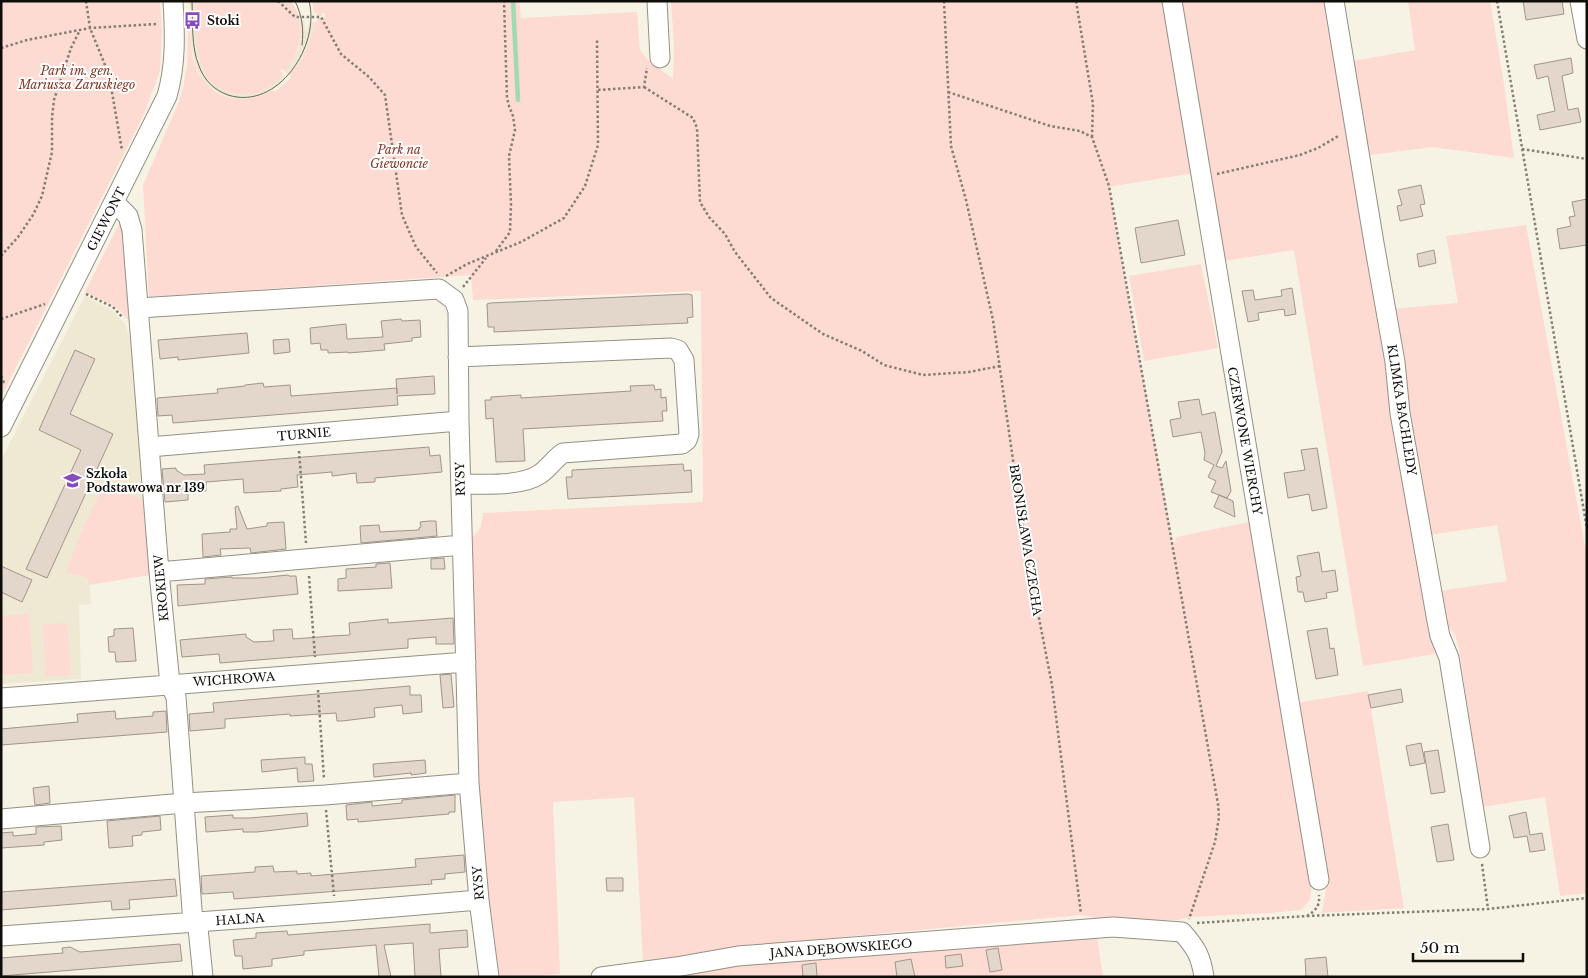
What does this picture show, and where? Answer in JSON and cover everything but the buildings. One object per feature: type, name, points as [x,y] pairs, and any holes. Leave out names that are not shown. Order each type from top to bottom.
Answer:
[{"type":"street","name":"GIEWONT","points":[[1,427],[167,96],[175,59],[174,1]]},
{"type":"street","points":[[657,1],[660,58]]},
{"type":"street","name":"CZERWONE WIERCHY","points":[[1172,1],[1318,880]]},
{"type":"street","name":"KLIMKA BACHLEDY","points":[[1334,1],[1395,362],[1400,413],[1437,621],[1440,636],[1449,658],[1480,848]]},
{"type":"street","points":[[1580,1],[1587,39]]},
{"type":"street","name":"KROKIEW","points":[[115,203],[124,211],[131,223],[159,572],[170,684],[176,697],[193,923],[198,928],[203,977]]},
{"type":"street","points":[[139,308],[445,289]]},
{"type":"street","name":"RYSY","points":[[445,289],[458,311],[459,421],[469,782],[479,900],[489,977]]},
{"type":"street","points":[[458,357],[671,348],[678,350],[684,360],[689,434],[687,440],[682,444],[563,453],[543,473],[523,482],[461,484]]},
{"type":"street","name":"TURNIE","points":[[149,447],[459,421]]},
{"type":"street","points":[[159,572],[307,557],[462,545]]},
{"type":"street","name":"WICHROWA","points":[[1,698],[466,662]]},
{"type":"street","points":[[1,819],[184,803],[325,795],[469,782]]},
{"type":"street","name":"HALNA","points":[[1,936],[479,900]]},
{"type":"street","points":[[1083,930],[1113,928],[1182,932],[1195,946],[1201,957],[1204,977]]},
{"type":"street","name":"JANA DĘBOWSKIEGO","points":[[601,977],[738,956],[1083,930]]},
{"type":"path","points":[[86,1],[90,28],[109,75],[122,152]]},
{"type":"path","points":[[278,1],[295,17],[321,17],[341,54],[369,77],[385,95],[402,216],[416,247],[445,289]]},
{"type":"path","points":[[495,253],[510,232],[509,156],[515,130],[507,98],[504,1]]},
{"type":"path","name":"BRONISŁAWA CZECHA","points":[[944,1],[951,146],[966,200],[991,311],[1026,551],[1052,685],[1083,930]]},
{"type":"path","points":[[1076,1],[1093,104],[1092,137],[1109,186],[1218,804],[1219,818],[1215,842],[1191,917],[1182,932]]},
{"type":"path","points":[[1497,1],[1587,529]]},
{"type":"path","points":[[1,48],[28,40],[90,28],[175,23]]},
{"type":"path","points":[[1,256],[18,237],[33,215],[42,196],[52,152],[54,100],[71,48],[80,30]]},
{"type":"path","points":[[445,289],[447,274],[521,242],[564,218],[585,186],[598,145],[598,40]]},
{"type":"path","points":[[644,88],[647,68],[660,58]]},
{"type":"path","points":[[598,90],[644,88],[693,118],[697,128],[700,202],[709,217],[725,234],[735,252],[771,298],[823,334],[862,351],[884,365],[923,375],[969,372],[1000,366]]},
{"type":"path","points":[[948,92],[1050,126],[1080,131],[1092,137]]},
{"type":"path","points":[[1201,177],[1300,154],[1318,148],[1355,126]]},
{"type":"path","points":[[1522,149],[1587,159]]},
{"type":"path","points":[[445,289],[467,281],[488,256]]},
{"type":"path","points":[[82,292],[113,307],[124,319]]},
{"type":"path","points":[[1,319],[46,303]]},
{"type":"path","points":[[1480,848],[1488,909]]},
{"type":"path","points":[[1307,916],[1316,910],[1319,900],[1318,880]]},
{"type":"path","points":[[1182,932],[1195,924],[1307,916],[1488,909],[1587,898]]},
{"type":"shaded area","points":[[189,1],[194,1],[196,40],[200,62],[214,84],[227,91],[248,94],[264,90],[284,75],[286,77],[280,85],[263,96],[248,100],[231,99],[209,87],[203,81],[195,63],[191,42]]},
{"type":"shaded area","points":[[304,20],[306,33],[309,22],[315,22],[313,36],[305,54],[289,75],[285,72],[298,50],[301,32],[300,21]]},
{"type":"shaded area","name":"Szkoła Podstawowa nr 139","points":[[85,296],[112,310],[125,324],[131,341],[148,554],[89,578],[91,604],[79,605],[81,679],[1,684],[1,460]]},
{"type":"green space","name":"Park im. gen. Mariusza Zaruskiego","points":[[1,1],[160,1],[162,32],[160,71],[144,114],[1,397]]},
{"type":"green space","points":[[194,1],[291,1],[299,19],[300,37],[291,64],[285,72],[283,69],[280,70],[283,75],[265,89],[248,94],[226,91],[214,84],[205,73],[200,60],[195,30]]},
{"type":"green space","name":"Park na Giewoncie","points":[[312,1],[519,1],[521,18],[637,12],[640,50],[647,59],[673,79],[674,47],[671,1],[1164,1],[1194,173],[1109,187],[1174,548],[1176,537],[1249,522],[1312,884],[1310,900],[1301,910],[1191,917],[1177,920],[1113,921],[1081,915],[821,939],[643,961],[634,797],[553,802],[560,974],[528,977],[499,976],[494,966],[476,786],[472,538],[481,527],[483,513],[703,502],[701,291],[473,300],[471,275],[149,297],[143,185],[183,88],[187,65],[188,31],[190,31],[194,62],[199,75],[216,92],[226,97],[237,99],[261,95],[273,90],[275,92],[291,78],[289,75],[303,57],[310,44],[317,18],[325,17],[325,13],[322,13],[322,16],[317,16],[317,13],[314,13]]},
{"type":"green space","points":[[1179,1],[1325,1],[1435,654],[1363,666],[1294,250],[1224,261]]},
{"type":"green space","points":[[1408,1],[1490,1],[1514,158],[1432,147],[1363,156],[1353,61],[1415,50]]},
{"type":"green space","points":[[121,220],[126,225],[130,322],[116,307],[85,292]]},
{"type":"green space","points":[[1526,225],[1587,557],[1587,893],[1560,896],[1545,797],[1483,807],[1459,650],[1455,634],[1444,621],[1432,592],[1507,581],[1497,525],[1422,536],[1391,309],[1458,303],[1446,236]]},
{"type":"green space","points":[[1201,264],[1218,348],[1144,361],[1129,276]]},
{"type":"green space","points":[[104,484],[144,501],[150,575],[89,585],[88,578],[66,572],[84,526]]},
{"type":"green space","points":[[29,614],[33,673],[1,675],[1,616]]},
{"type":"green space","points":[[67,623],[71,675],[46,676],[43,625]]},
{"type":"green space","points":[[1368,691],[1404,908],[1322,913],[1327,882],[1296,703]]},
{"type":"green space","points":[[1097,937],[1103,977],[652,977],[732,966]]},
{"type":"waterway","points":[[513,1],[518,100]]},
{"type":"tram line","points":[[192,1],[196,59],[204,76],[214,87],[223,93],[246,97],[263,93],[279,84],[292,70],[302,54],[308,36],[311,18],[309,1]]},
{"type":"tram line","points":[[295,1],[302,23],[302,45]]},
{"type":"place","name":"Stoki","points":[[193,20]]},
{"type":"place","name":"Szkoła Podstawowa nr 139","points":[[72,480]]}]
